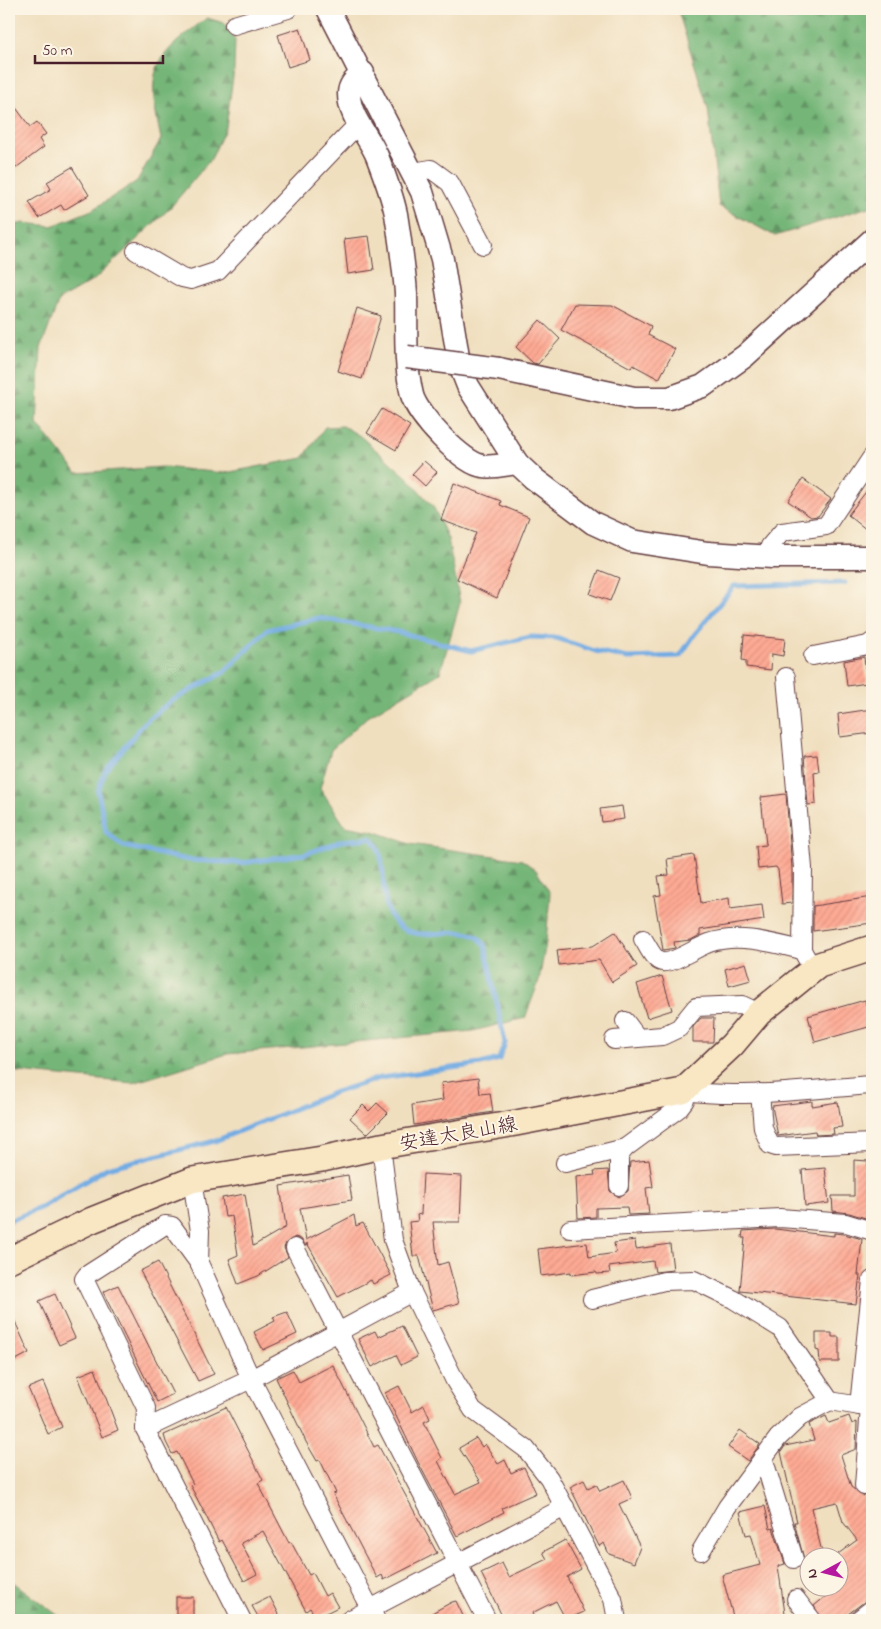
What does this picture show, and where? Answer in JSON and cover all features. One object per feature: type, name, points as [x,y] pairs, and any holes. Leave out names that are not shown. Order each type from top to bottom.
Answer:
[{"type":"main road","points":[[683,1091],[732,1045],[807,960],[819,965],[872,948]]},
{"type":"main road","name":"安達太良山線","points":[[9,1260],[92,1220],[192,1180],[322,1159],[381,1146],[516,1123],[683,1091]]},
{"type":"street","points":[[234,25],[288,9]]},
{"type":"street","points":[[328,9],[413,172],[434,229],[459,363],[468,386],[517,463],[533,478],[593,523],[632,541],[708,553],[767,556],[872,557]]},
{"type":"street","points":[[363,73],[352,82],[349,92],[350,106],[376,155],[395,210],[402,252],[407,356],[413,396],[419,412],[447,442],[482,466],[517,463]]},
{"type":"street","points":[[136,251],[182,278],[191,280],[218,271],[359,123]]},
{"type":"street","points":[[413,172],[431,169],[450,183],[483,245]]},
{"type":"street","points":[[407,356],[499,369],[634,398],[669,398],[702,386],[744,356],[872,240]]},
{"type":"street","points":[[767,556],[770,546],[782,532],[826,526],[872,457]]},
{"type":"street","points":[[813,656],[868,645],[872,642]]},
{"type":"street","points":[[643,938],[656,959],[663,962],[672,961],[711,943],[737,939],[773,943],[807,960],[803,868],[786,677]]},
{"type":"street","points":[[614,1040],[662,1036],[679,1028],[696,1007],[742,1004],[759,1013]]},
{"type":"street","points":[[625,1021],[637,1037]]},
{"type":"street","points":[[619,1186],[619,1156],[625,1148],[678,1109],[684,1100],[683,1091],[707,1094],[760,1093],[872,1085]]},
{"type":"street","points":[[760,1093],[763,1128],[770,1145],[872,1144]]},
{"type":"street","points":[[381,1146],[393,1240],[412,1292],[455,1381],[473,1410],[526,1449],[549,1478],[613,1599],[617,1620]]},
{"type":"street","points":[[565,1163],[625,1148]]},
{"type":"street","points":[[192,1180],[200,1231],[199,1263]]},
{"type":"street","points":[[570,1230],[780,1218],[846,1223],[872,1231]]},
{"type":"street","points":[[242,1620],[145,1430],[146,1408],[84,1280],[86,1275],[165,1225],[172,1226],[199,1263],[251,1379],[373,1615]]},
{"type":"street","points":[[295,1248],[487,1620]]},
{"type":"street","points":[[592,1299],[664,1281],[694,1280],[732,1299],[780,1328],[830,1401]]},
{"type":"street","points":[[864,1486],[872,1280]]},
{"type":"street","points":[[145,1430],[251,1379],[412,1292]]},
{"type":"street","points":[[701,1552],[727,1507],[763,1457],[789,1426],[830,1401],[867,1407]]},
{"type":"street","points":[[763,1457],[794,1559]]},
{"type":"street","points":[[349,1620],[373,1615],[565,1507]]},
{"type":"street","points":[[796,1599],[812,1620]]},
{"type":"street","points":[[858,1620],[872,1609]]},
{"type":"green space","points":[[674,9],[872,9],[872,206],[775,236],[719,206],[708,108],[679,14]]},
{"type":"green space","points":[[207,18],[224,23],[235,40],[234,70],[226,127],[211,159],[170,208],[94,280],[59,300],[41,348],[37,424],[77,473],[162,467],[225,473],[303,458],[325,427],[343,426],[360,436],[408,478],[434,508],[448,539],[460,603],[440,673],[367,717],[331,750],[320,788],[345,826],[373,831],[410,844],[522,860],[536,870],[550,893],[546,942],[539,981],[525,1018],[473,1031],[227,1054],[133,1083],[9,1071],[9,238],[14,225],[24,223],[52,226],[92,210],[137,181],[161,139],[154,97],[154,81],[157,68],[163,57],[174,45]]},
{"type":"green space","points":[[9,1579],[64,1620],[9,1620]]},
{"type":"building","points":[[300,28],[310,60],[288,67],[278,35]]},
{"type":"building","points":[[9,98],[30,127],[37,122],[46,134],[39,139],[44,147],[9,173]]},
{"type":"building","points":[[72,167],[89,195],[64,210],[61,205],[39,218],[29,202],[51,189],[47,182]]},
{"type":"building","points":[[369,236],[374,270],[348,274],[344,239]]},
{"type":"building","points":[[575,304],[612,305],[651,326],[648,335],[675,349],[659,379],[633,365],[631,368],[561,330]]},
{"type":"building","points":[[357,308],[381,316],[362,379],[338,371]]},
{"type":"building","points":[[540,320],[560,339],[538,364],[533,363],[516,347]]},
{"type":"building","points":[[382,409],[410,426],[396,450],[367,433]]},
{"type":"building","points":[[424,461],[437,472],[425,486],[412,474]]},
{"type":"building","points":[[803,479],[831,499],[818,516],[811,517],[788,501]]},
{"type":"building","points":[[454,483],[501,501],[500,505],[529,517],[497,598],[457,579],[476,533],[441,520]]},
{"type":"building","points":[[872,484],[872,534],[848,515]]},
{"type":"building","points":[[599,570],[619,578],[610,601],[590,594]]},
{"type":"building","points":[[744,635],[785,639],[783,656],[772,654],[771,670],[746,667],[746,661],[742,660]]},
{"type":"building","points":[[864,657],[867,683],[847,686],[844,661]]},
{"type":"building","points":[[872,709],[872,733],[840,737],[838,714]]},
{"type":"building","points":[[817,755],[819,771],[814,772],[816,804],[808,805],[804,756]]},
{"type":"building","points":[[786,794],[792,868],[792,903],[782,904],[778,870],[776,867],[758,869],[756,846],[766,845],[761,797]]},
{"type":"building","points":[[622,806],[624,819],[602,822],[600,809]]},
{"type":"building","points":[[694,855],[701,903],[729,898],[730,909],[762,905],[764,920],[700,930],[700,935],[691,940],[674,942],[675,948],[663,950],[654,896],[661,895],[658,876],[669,875],[667,859]]},
{"type":"building","points":[[872,897],[872,923],[813,931],[813,906]]},
{"type":"building","points":[[615,932],[637,966],[612,982],[599,960],[559,965],[557,950],[593,946]]},
{"type":"building","points":[[746,963],[751,980],[729,986],[725,969]]},
{"type":"building","points":[[662,976],[672,1010],[647,1018],[637,984]]},
{"type":"building","points":[[865,1000],[872,1026],[815,1042],[808,1016]]},
{"type":"building","points":[[701,1018],[714,1018],[713,1042],[693,1042],[693,1027]]},
{"type":"building","points":[[478,1078],[480,1094],[490,1093],[493,1112],[414,1125],[412,1105],[443,1100],[441,1083]]},
{"type":"building","points":[[812,1101],[812,1106],[838,1102],[842,1127],[833,1128],[834,1134],[816,1135],[815,1131],[778,1136],[772,1106]]},
{"type":"building","points":[[377,1103],[388,1113],[367,1134],[350,1118],[363,1105],[369,1111]]},
{"type":"building","points":[[649,1160],[653,1187],[646,1188],[649,1214],[628,1215],[627,1207],[596,1208],[596,1217],[578,1218],[576,1177],[595,1175],[594,1171],[608,1170],[610,1191],[619,1197],[628,1191],[630,1162]]},
{"type":"building","points":[[854,1160],[868,1161],[868,1166],[872,1166],[872,1220],[849,1213],[833,1211],[832,1196],[854,1196]]},
{"type":"building","points":[[825,1168],[829,1203],[805,1206],[802,1170]]},
{"type":"building","points":[[423,1174],[462,1176],[460,1222],[433,1222],[438,1265],[448,1262],[459,1303],[433,1310],[419,1256],[413,1256],[409,1222],[418,1221],[417,1215],[421,1214]]},
{"type":"building","points":[[348,1175],[352,1200],[300,1208],[306,1240],[354,1215],[356,1226],[363,1223],[391,1275],[373,1284],[371,1280],[338,1297],[307,1243],[306,1246],[301,1239],[295,1237],[286,1243],[284,1248],[288,1257],[258,1276],[238,1284],[229,1259],[238,1255],[232,1216],[225,1217],[222,1198],[245,1194],[253,1246],[286,1227],[280,1186]]},
{"type":"building","points":[[775,1229],[834,1236],[834,1233],[844,1234],[862,1239],[856,1304],[740,1291],[745,1238],[742,1238],[743,1231]]},
{"type":"building","points":[[635,1240],[636,1249],[670,1244],[673,1270],[655,1272],[653,1261],[609,1267],[610,1273],[597,1274],[596,1272],[571,1275],[571,1272],[541,1276],[538,1249],[587,1243],[589,1257],[616,1253],[614,1243]]},
{"type":"building","points":[[158,1262],[214,1374],[198,1381],[140,1271]]},
{"type":"building","points":[[118,1285],[173,1394],[157,1402],[103,1292]]},
{"type":"building","points":[[55,1294],[75,1338],[59,1345],[39,1301]]},
{"type":"building","points":[[9,1308],[29,1353],[14,1361],[9,1350]]},
{"type":"building","points":[[287,1312],[297,1334],[263,1350],[254,1332],[275,1321],[273,1317]]},
{"type":"building","points":[[402,1326],[417,1357],[401,1365],[396,1355],[372,1367],[358,1339],[375,1331],[378,1337]]},
{"type":"building","points":[[816,1333],[832,1333],[832,1337],[839,1337],[839,1362],[820,1362],[819,1351],[816,1350]]},
{"type":"building","points":[[333,1365],[374,1447],[378,1445],[437,1553],[384,1580],[382,1575],[377,1578],[333,1494],[336,1493],[320,1460],[317,1461],[306,1442],[276,1378],[293,1370],[299,1382]]},
{"type":"building","points":[[95,1369],[118,1430],[102,1437],[78,1376]]},
{"type":"building","points":[[43,1382],[62,1427],[48,1434],[28,1388]]},
{"type":"building","points":[[399,1386],[412,1412],[424,1405],[430,1419],[424,1422],[442,1458],[438,1461],[455,1494],[481,1482],[459,1448],[476,1438],[482,1447],[485,1444],[498,1464],[505,1460],[511,1473],[524,1467],[536,1493],[502,1508],[504,1512],[457,1536],[418,1462],[385,1393]]},
{"type":"building","points":[[226,1407],[263,1480],[258,1483],[289,1543],[291,1542],[309,1575],[313,1573],[325,1596],[330,1593],[338,1607],[316,1618],[310,1608],[306,1611],[263,1531],[241,1543],[257,1574],[244,1581],[222,1540],[219,1542],[190,1485],[193,1484],[177,1452],[172,1454],[166,1442],[164,1435]]},
{"type":"building","points":[[826,1416],[829,1423],[849,1416],[852,1424],[857,1422],[856,1449],[841,1455],[851,1487],[863,1496],[872,1493],[872,1596],[840,1620],[822,1620],[814,1606],[826,1596],[848,1596],[848,1547],[857,1540],[843,1522],[837,1502],[811,1508],[820,1546],[800,1546],[781,1452],[785,1446],[814,1440],[809,1424]]},
{"type":"building","points":[[740,1430],[760,1444],[748,1461],[728,1447]]},
{"type":"building","points":[[584,1480],[588,1488],[596,1484],[600,1491],[624,1480],[632,1498],[619,1504],[640,1547],[634,1563],[609,1554],[604,1543],[599,1546],[570,1487]]},
{"type":"building","points":[[765,1506],[770,1529],[773,1528],[785,1564],[778,1566],[786,1620],[734,1620],[722,1575],[760,1565],[751,1534],[746,1535],[740,1512]]},
{"type":"building","points":[[565,1540],[581,1569],[567,1577],[584,1612],[566,1620],[556,1601],[532,1613],[535,1620],[504,1620],[481,1573],[502,1563],[509,1577],[547,1559],[543,1552]]},
{"type":"building","points":[[176,1597],[193,1597],[193,1620],[176,1620]]},
{"type":"building","points":[[270,1597],[282,1620],[260,1620],[252,1606]]},
{"type":"building","points":[[456,1601],[465,1620],[419,1620],[452,1602]]},
{"type":"waterway","points":[[9,1221],[40,1208],[107,1168],[215,1141],[333,1093],[380,1078],[481,1064],[499,1059],[505,1043],[485,945],[478,938],[468,934],[458,932],[418,933],[408,931],[399,926],[392,919],[388,910],[385,900],[381,856],[371,838],[341,841],[305,854],[242,863],[188,860],[123,846],[106,832],[98,791],[105,771],[145,722],[170,702],[224,672],[267,630],[319,618],[398,632],[471,651],[530,637],[556,638],[595,651],[628,658],[680,656],[695,634],[734,586],[845,583]]}]
